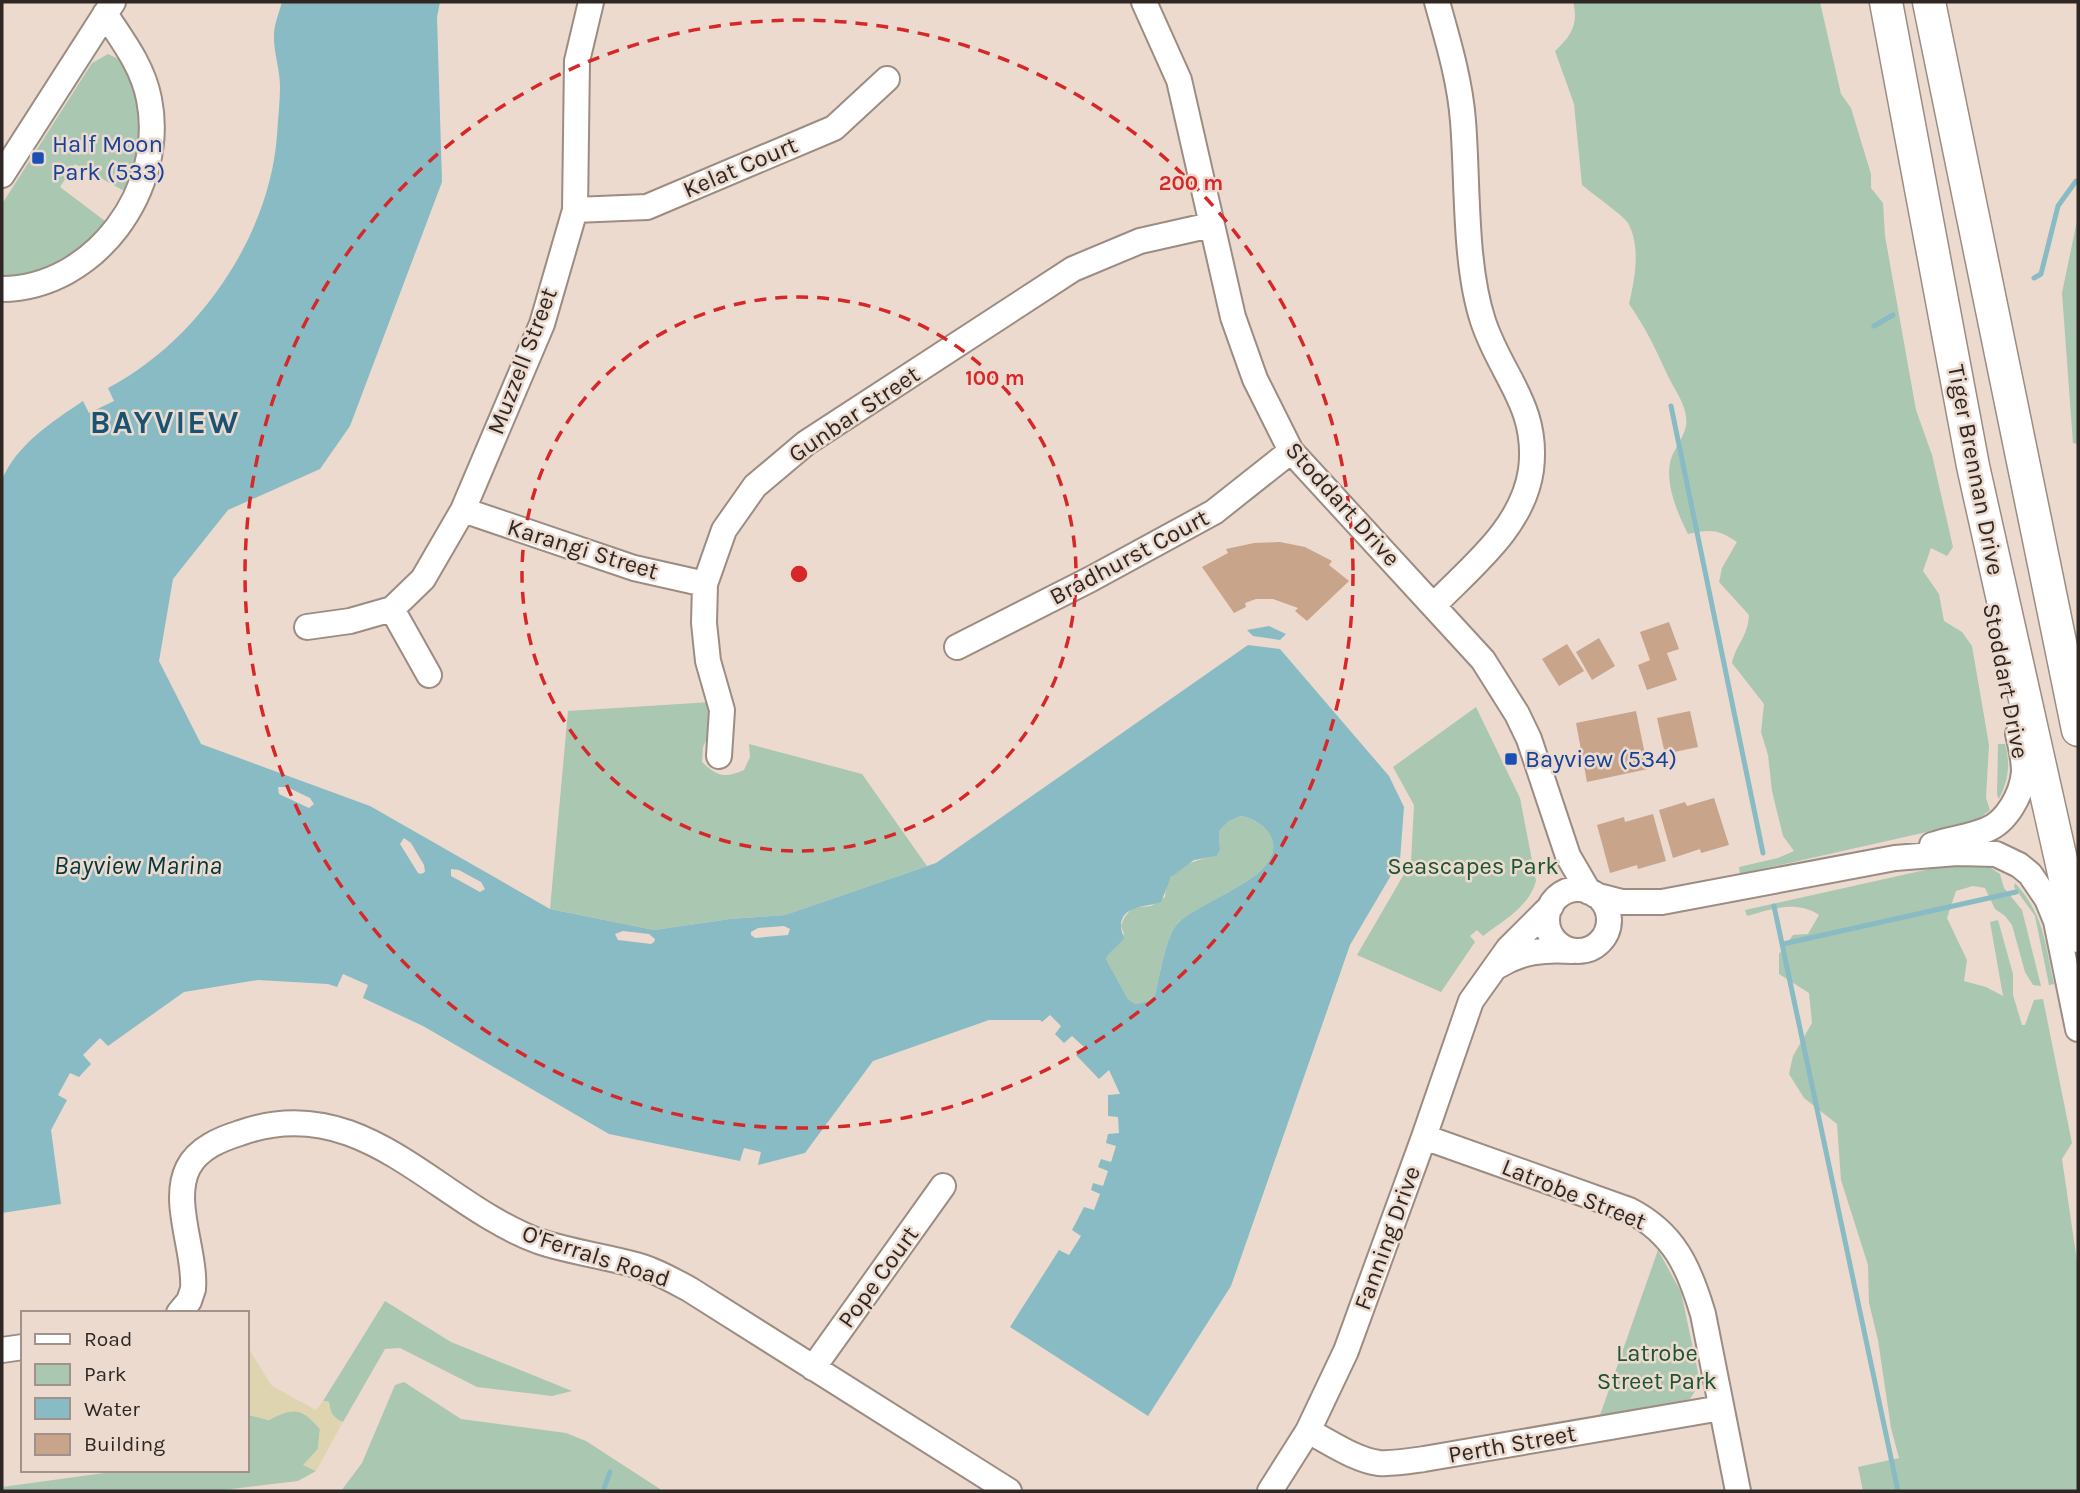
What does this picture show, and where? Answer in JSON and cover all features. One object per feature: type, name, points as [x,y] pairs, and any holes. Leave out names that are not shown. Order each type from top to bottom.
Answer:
[{"type":"main road","name":"Tiger Brennan Drive","points":[[1886,2],[1973,466],[2078,936]]},
{"type":"main road","name":"Tiger Brennan Drive","points":[[1929,2],[2078,730]]},
{"type":"street","name":"Muzzell Street","points":[[392,610],[423,579],[463,510],[542,324],[575,210],[577,61],[592,2]]},
{"type":"street","name":"Stoddart Drive","points":[[1144,2],[1179,80],[1233,317],[1255,379],[1291,451],[1483,660],[1517,714],[1540,767],[1568,856],[1592,893],[1617,901],[1644,903],[1686,898],[1895,858],[1977,852],[1996,854],[2019,865],[2030,874],[2048,899],[2056,921],[2078,1029]]},
{"type":"street","points":[[1434,605],[1509,527],[1525,498],[1531,470],[1532,440],[1524,405],[1503,365],[1480,309],[1473,272],[1463,117],[1437,2]]},
{"type":"street","points":[[2,175],[109,8]]},
{"type":"street","points":[[2,289],[37,283],[84,260],[120,226],[138,194],[148,164],[150,148],[149,98],[136,63],[109,8]]},
{"type":"street","name":"Kelat Court","points":[[575,210],[647,207],[834,128],[887,79]]},
{"type":"street","name":"Gunbar Street","points":[[719,756],[722,710],[708,661],[704,623],[705,584],[724,530],[755,486],[806,443],[1073,269],[1140,241],[1211,225]]},
{"type":"street","name":"Bradhurst Court","points":[[957,647],[1091,579],[1214,512],[1291,451]]},
{"type":"street","name":"Stoddart Drive","points":[[1895,858],[1952,838],[1988,829],[2003,818],[2021,785],[2023,760],[1991,605],[1973,466]]},
{"type":"street","name":"Karangi Street","points":[[463,510],[634,568],[705,584]]},
{"type":"street","points":[[307,627],[349,621],[392,610],[429,674]]},
{"type":"street","name":"Stoddart Drive","points":[[1553,903],[1557,855],[1554,815]]},
{"type":"street","points":[[1572,890],[1592,893],[1604,903],[1608,913],[1608,929],[1602,939],[1591,948],[1574,951],[1560,946],[1550,933],[1547,918],[1553,903],[1560,895],[1572,890]]},
{"type":"street","name":"Stoddart Drive","points":[[1602,939],[1642,913],[1686,898]]},
{"type":"street","name":"Fanning Drive","points":[[1270,1491],[1308,1431],[1346,1351],[1465,1015],[1477,990],[1521,935],[1553,903]]},
{"type":"street","name":"Fanning Drive","points":[[1487,976],[1506,961],[1529,952],[1549,949],[1574,951]]},
{"type":"street","name":"O'Ferrals Road","points":[[181,1311],[189,1301],[193,1281],[183,1198],[188,1167],[206,1148],[223,1138],[249,1129],[298,1122],[333,1127],[394,1153],[500,1222],[538,1241],[638,1265],[667,1277],[1009,1491]]},
{"type":"street","name":"Latrobe Street","points":[[1424,1137],[1583,1193],[1649,1220],[1676,1249],[1695,1287],[1703,1314],[1738,1491]]},
{"type":"street","name":"Pope Court","points":[[813,1368],[943,1186]]},
{"type":"street","points":[[2,1350],[21,1347]]},
{"type":"street","name":"Perth Street","points":[[1308,1431],[1356,1456],[1378,1463],[1388,1463],[1721,1408]]},
{"type":"green space","points":[[1573,2],[1820,2],[1841,94],[1851,108],[1871,174],[1871,188],[1883,203],[1885,236],[1916,410],[1932,455],[1953,547],[1947,556],[1931,548],[1923,571],[1939,594],[1944,621],[1962,632],[1972,646],[1989,745],[1986,798],[1990,810],[1976,821],[1740,874],[1739,867],[1778,858],[1794,851],[1783,836],[1772,791],[1768,755],[1761,732],[1764,704],[1732,663],[1749,615],[1719,582],[1722,568],[1737,542],[1714,531],[1688,534],[1672,496],[1670,465],[1685,430],[1685,413],[1650,339],[1629,304],[1636,252],[1628,223],[1582,185],[1574,104],[1555,51],[1572,29],[1575,17]]},
{"type":"green space","points":[[108,54],[127,63],[130,68],[143,131],[128,193],[75,164],[60,187],[109,224],[96,238],[46,270],[2,281],[2,204],[92,63]]},
{"type":"green space","points":[[2078,216],[2078,444],[2073,443],[2062,293]]},
{"type":"green space","points":[[711,702],[712,728],[703,747],[702,762],[712,770],[721,775],[731,775],[744,770],[750,757],[749,744],[862,774],[927,866],[785,915],[730,919],[654,930],[550,909],[568,711]]},
{"type":"green space","name":"Seascapes Park","points":[[1476,707],[1520,798],[1536,881],[1528,898],[1515,912],[1483,936],[1477,930],[1470,936],[1475,942],[1441,992],[1357,955],[1411,862],[1414,805],[1393,767]]},
{"type":"green space","points":[[1998,744],[2005,744],[2008,765],[2005,786],[1999,799],[1997,795]]},
{"type":"green space","points":[[1241,816],[1259,823],[1271,837],[1273,852],[1266,865],[1236,888],[1185,917],[1175,927],[1166,949],[1155,995],[1149,1001],[1135,1004],[1128,999],[1106,959],[1124,934],[1121,926],[1124,918],[1132,908],[1151,906],[1165,897],[1170,879],[1182,867],[1217,856],[1220,850],[1219,831],[1229,821]]},
{"type":"green space","points":[[1985,864],[2000,874],[2004,888],[2022,910],[2041,986],[2033,985],[2025,972],[2012,925],[1995,909],[1985,888],[1973,886],[1956,891],[1947,918],[1967,960],[1964,981],[1986,987],[2003,996],[1990,922],[1998,920],[2013,974],[2013,995],[2022,1025],[2025,1025],[2034,1000],[2043,999],[2072,1143],[2062,1159],[2078,1268],[2078,1491],[1863,1491],[1858,1467],[1899,1458],[1891,1428],[1878,1340],[1869,1303],[1868,1265],[1841,1180],[1837,1124],[1804,1098],[1789,1074],[1793,1056],[1812,1023],[1809,993],[1779,974],[1779,954],[1793,935],[1808,934],[1819,915],[1810,910],[1792,907],[1747,916],[1745,910],[1943,866]]},
{"type":"green space","points":[[2015,883],[2038,918],[2054,984],[2049,985],[2035,916],[2014,887]]},
{"type":"green space","name":"Latrobe Street Park","points":[[1658,1250],[1681,1292],[1698,1372],[1697,1388],[1690,1399],[1599,1418]]},
{"type":"green space","points":[[385,1301],[451,1342],[572,1391],[552,1396],[477,1387],[400,1348],[385,1349],[343,1422],[333,1415],[329,1402],[323,1401]]},
{"type":"green space","points":[[404,1382],[461,1419],[566,1433],[586,1441],[663,1491],[341,1491],[362,1463],[395,1385]]},
{"type":"green space","points":[[295,1410],[308,1416],[320,1429],[318,1449],[304,1465],[316,1471],[298,1481],[216,1491],[2,1491],[2,1487],[111,1472],[248,1472],[248,1416],[269,1420],[286,1411]]},
{"type":"sand","points":[[248,1348],[272,1386],[316,1410],[323,1401],[329,1402],[333,1415],[343,1422],[316,1471],[303,1465],[318,1449],[320,1429],[308,1417],[297,1412],[285,1413],[269,1420],[249,1415]]},
{"type":"water","name":"Bayview Marina","points":[[282,2],[440,2],[437,17],[442,182],[350,426],[320,469],[228,510],[173,579],[159,661],[201,744],[370,806],[550,909],[654,930],[730,919],[785,915],[936,863],[1248,645],[1280,649],[1389,776],[1404,807],[1400,860],[1350,945],[1231,1286],[1148,1416],[1010,1327],[1059,1250],[1069,1255],[1081,1236],[1072,1230],[1084,1207],[1094,1210],[1100,1194],[1091,1190],[1093,1183],[1103,1186],[1108,1171],[1098,1167],[1101,1159],[1111,1162],[1116,1146],[1106,1143],[1108,1134],[1119,1133],[1118,1117],[1108,1116],[1108,1095],[1120,1094],[1109,1070],[1099,1079],[1076,1055],[1084,1047],[1072,1036],[1064,1043],[1055,1034],[1061,1026],[1050,1015],[1042,1022],[989,1020],[873,1061],[805,1153],[758,1165],[761,1152],[744,1148],[740,1161],[609,1134],[423,1026],[363,998],[368,985],[343,974],[337,987],[328,984],[258,980],[184,992],[108,1046],[100,1038],[83,1055],[91,1064],[79,1077],[70,1073],[58,1095],[67,1100],[51,1130],[61,1204],[2,1213],[2,480],[16,456],[36,435],[59,417],[83,401],[89,413],[114,401],[108,388],[141,368],[171,343],[199,314],[224,282],[260,211],[271,173],[280,92],[274,33]],"holes":[[[1241,816],[1254,821],[1269,833],[1273,852],[1266,865],[1236,888],[1185,917],[1175,927],[1166,949],[1155,995],[1149,1001],[1135,1004],[1128,999],[1106,959],[1124,938],[1122,920],[1136,908],[1161,902],[1171,877],[1194,860],[1217,856],[1220,850],[1219,831],[1229,821]]]},
{"type":"water","points":[[1269,626],[1286,634],[1280,640],[1253,636],[1247,630]]},
{"type":"pier","points":[[278,787],[287,787],[310,798],[314,804],[309,808],[279,794]]},
{"type":"pier","points":[[404,838],[411,843],[424,865],[425,872],[418,873],[400,844]]},
{"type":"pier","points":[[451,869],[459,870],[481,882],[485,889],[480,892],[451,876]]},
{"type":"pier","points":[[784,926],[790,929],[788,935],[755,938],[751,935],[751,932],[758,928]]},
{"type":"pier","points":[[623,931],[649,934],[655,939],[651,944],[618,940],[615,934]]},
{"type":"building","points":[[1280,542],[1305,547],[1332,561],[1329,565],[1349,581],[1307,621],[1295,611],[1298,608],[1273,599],[1256,599],[1245,603],[1246,607],[1234,613],[1202,567],[1228,553],[1226,549],[1254,543]]},
{"type":"building","points":[[1669,622],[1679,649],[1667,653],[1677,680],[1647,690],[1638,665],[1650,660],[1640,632]]},
{"type":"building","points":[[1599,638],[1615,666],[1592,680],[1576,652]]},
{"type":"building","points":[[1567,644],[1584,671],[1559,686],[1542,659]]},
{"type":"building","points":[[1636,711],[1648,769],[1587,782],[1576,723]]},
{"type":"building","points":[[1690,711],[1698,747],[1665,754],[1657,718]]},
{"type":"building","points":[[1714,798],[1729,845],[1701,853],[1700,849],[1673,858],[1659,810],[1685,802],[1687,806]]},
{"type":"building","points":[[1653,814],[1666,861],[1638,869],[1637,865],[1610,873],[1597,825],[1624,817],[1625,822]]},
{"type":"waterway","points":[[2034,278],[2041,274],[2058,206],[2076,181],[2078,182]]},
{"type":"waterway","points":[[1874,326],[1893,315]]},
{"type":"waterway","points":[[1671,406],[1763,853]]},
{"type":"waterway","points":[[1783,944],[2016,892]]},
{"type":"waterway","points":[[1774,906],[1898,1491]]},
{"type":"waterway","points":[[603,1491],[610,1472]]},
{"type":"place","name":"Half Moon Park (533)","points":[[38,158]]},
{"type":"place","name":"Bayview (534)","points":[[1511,759]]},
{"type":"district","name":"BAYVIEW","points":[[165,422]]}]
